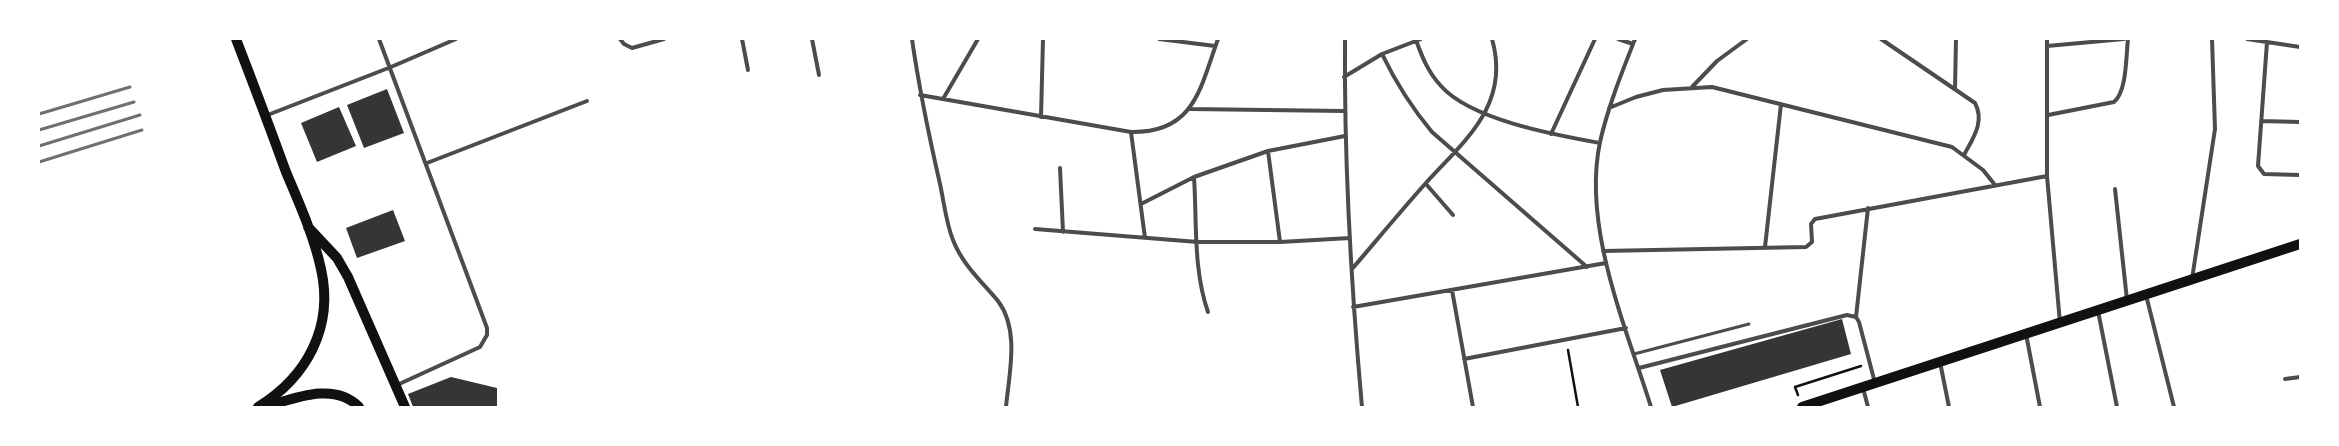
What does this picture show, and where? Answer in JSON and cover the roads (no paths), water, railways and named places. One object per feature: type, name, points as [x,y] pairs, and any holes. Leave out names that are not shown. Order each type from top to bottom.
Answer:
[{"type":"main road","points":[[236,39],[308,227],[321,269],[325,297],[321,325],[312,352],[297,376],[277,396],[258,407]]},
{"type":"main road","points":[[308,227],[324,241],[338,258],[348,277],[405,407]]},
{"type":"main road","points":[[1802,407],[2300,244]]},
{"type":"main road","points":[[265,407],[315,394],[337,395],[358,407]]},
{"type":"street","points":[[379,39],[391,67],[486,321],[487,335],[480,347],[397,386]]},
{"type":"street","points":[[265,116],[391,67],[456,39]]},
{"type":"street","points":[[620,39],[624,44],[632,48],[664,39]]},
{"type":"street","points":[[742,39],[748,70]]},
{"type":"street","points":[[812,39],[819,75]]},
{"type":"street","points":[[912,39],[920,95],[953,241],[968,265],[998,302],[1005,313],[1011,330],[1006,407]]},
{"type":"street","points":[[943,99],[978,39]]},
{"type":"street","points":[[1041,117],[1043,39]]},
{"type":"street","points":[[1159,39],[1215,46]]},
{"type":"street","points":[[920,95],[1131,132],[1148,132],[1164,128],[1178,120],[1190,109],[1202,85],[1218,39]]},
{"type":"street","points":[[1345,39],[1345,136],[1353,307],[1362,407]]},
{"type":"street","points":[[1344,77],[1382,54],[1421,39]]},
{"type":"street","points":[[1352,269],[1455,153],[1486,113],[1494,93],[1497,72],[1492,39]]},
{"type":"street","points":[[1551,134],[1595,39]]},
{"type":"street","points":[[1618,39],[1633,44]]},
{"type":"street","points":[[1635,39],[1610,108],[1600,143],[1596,175],[1597,207],[1606,264],[1651,407]]},
{"type":"street","points":[[1692,87],[1717,61],[1747,39]]},
{"type":"street","points":[[1881,39],[1975,103],[1980,111],[1980,120],[1978,128],[1964,155]]},
{"type":"street","points":[[1955,88],[1956,39]]},
{"type":"street","points":[[2047,39],[2047,176],[2060,323]]},
{"type":"street","points":[[2047,46],[2124,39]]},
{"type":"street","points":[[2048,115],[2114,102],[2118,99],[2122,90],[2128,39]]},
{"type":"street","points":[[2192,280],[2215,129],[2212,39]]},
{"type":"street","points":[[2247,39],[2300,47]]},
{"type":"street","points":[[1416,40],[1425,65],[1441,86],[1461,103],[1486,113],[1551,134],[1600,143]]},
{"type":"street","points":[[2268,42],[2261,121],[2259,169],[2264,174],[2300,175]]},
{"type":"street","points":[[1382,54],[1395,82],[1412,108],[1432,132],[1587,266]]},
{"type":"street","points":[[1610,108],[1636,97],[1663,90],[1692,87],[1712,87],[1952,147],[1983,170],[1995,185]]},
{"type":"street","points":[[427,163],[587,101]]},
{"type":"street","points":[[1765,247],[1781,104]]},
{"type":"street","points":[[1190,109],[1344,111]]},
{"type":"street","points":[[2261,121],[2300,122]]},
{"type":"street","points":[[1131,132],[1145,238]]},
{"type":"street","points":[[1141,204],[1194,177],[1268,151],[1345,136]]},
{"type":"street","points":[[1268,151],[1280,242]]},
{"type":"street","points":[[1060,168],[1063,232]]},
{"type":"street","points":[[1604,251],[1809,246],[1812,242],[1811,224],[1815,219],[2047,176]]},
{"type":"street","points":[[1194,177],[1198,242],[1197,266],[1200,290],[1208,312]]},
{"type":"street","points":[[1426,184],[1453,215]]},
{"type":"street","points":[[2115,189],[2127,301]]},
{"type":"street","points":[[1868,208],[1856,317],[1859,322],[1875,383]]},
{"type":"street","points":[[1035,229],[1198,242],[1280,242],[1350,238]]},
{"type":"street","points":[[1353,307],[1587,266],[1606,264]]},
{"type":"street","points":[[1452,290],[1473,407]]},
{"type":"street","points":[[2146,295],[2174,407]]},
{"type":"street","points":[[2098,311],[2117,407]]},
{"type":"street","points":[[1639,368],[1839,315],[1856,317]]},
{"type":"street","points":[[1464,359],[1626,328]]},
{"type":"street","points":[[2026,334],[2040,407]]},
{"type":"street","points":[[1940,362],[1949,407]]},
{"type":"street","points":[[2285,380],[2300,377]]},
{"type":"street","points":[[1863,387],[1868,407]]},
{"type":"lane","points":[[1634,354],[1749,324]]},
{"type":"railway","points":[[39,114],[130,87]]},
{"type":"railway","points":[[39,130],[134,102]]},
{"type":"railway","points":[[39,146],[140,115]]},
{"type":"railway","points":[[39,162],[142,130]]}]
